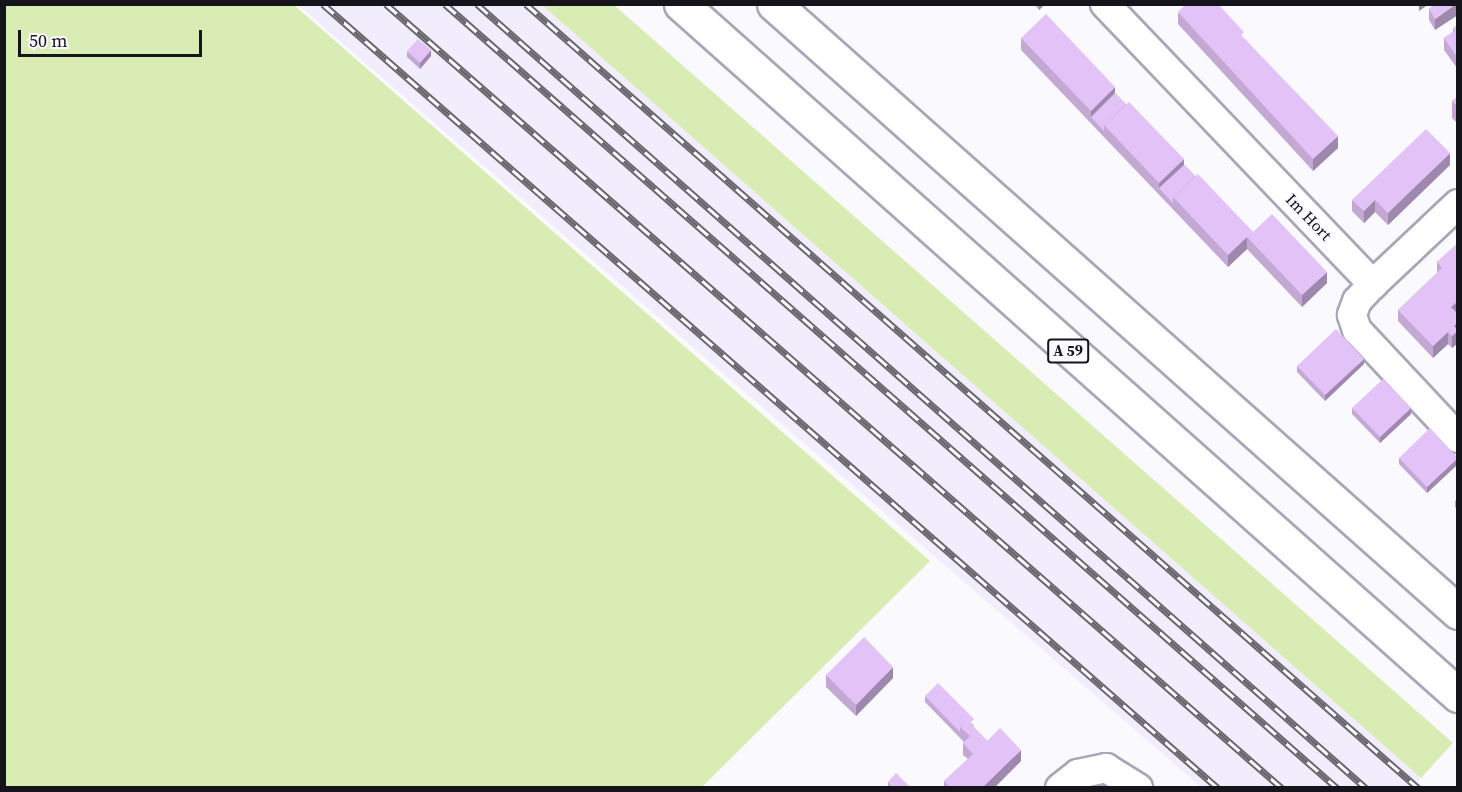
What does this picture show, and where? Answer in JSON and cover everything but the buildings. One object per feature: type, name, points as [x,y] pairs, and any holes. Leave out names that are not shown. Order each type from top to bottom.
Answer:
[{"type":"highway","name":"A 59","points":[[681,4],[1458,695]]},
{"type":"highway","points":[[774,4],[1458,612]]},
{"type":"street","name":"Im Hort","points":[[1105,5],[1373,284]]},
{"type":"street","points":[[1458,204],[1373,284],[1357,301],[1352,315],[1357,330],[1458,438]]},
{"type":"street","points":[[1060,788],[1078,774],[1106,768],[1138,788]]},
{"type":"shaded area","points":[[298,5],[542,5],[1421,778],[1411,788],[1201,787]]},
{"type":"green space","points":[[5,4],[294,5],[930,561],[702,787],[5,787]]},
{"type":"green space","points":[[542,5],[614,5],[1453,743],[1421,778]]},
{"type":"railway","points":[[323,4],[1218,788]]},
{"type":"railway","points":[[386,4],[1282,788]]},
{"type":"railway","points":[[445,4],[1337,788]]},
{"type":"railway","points":[[477,4],[1366,788]]},
{"type":"railway","points":[[526,4],[1418,788]]}]
